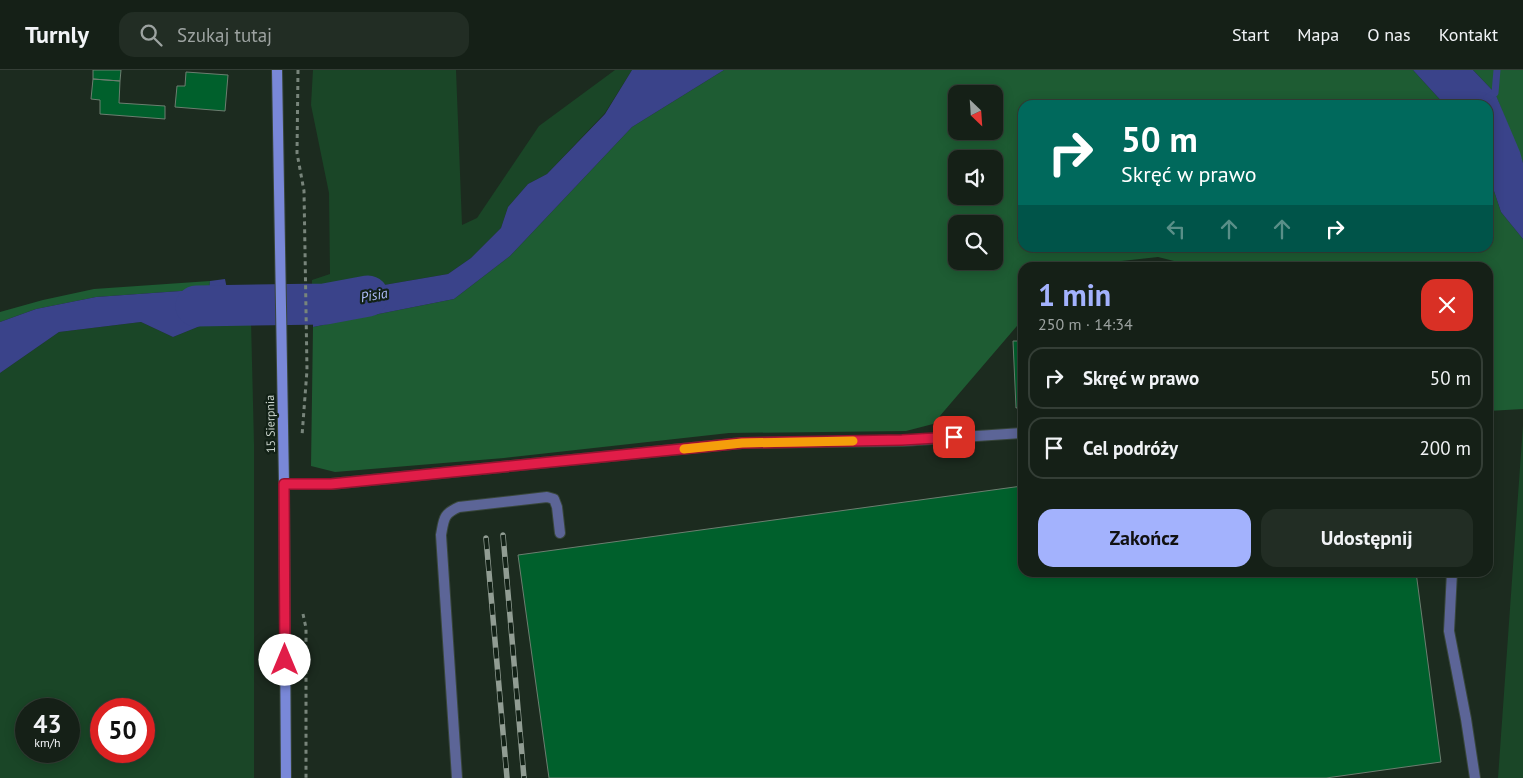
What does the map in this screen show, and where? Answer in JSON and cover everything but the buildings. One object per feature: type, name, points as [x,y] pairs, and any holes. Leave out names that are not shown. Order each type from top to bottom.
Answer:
[{"type":"main road","name":"15 Sierpnia","points":[[277,70],[284,484],[286,778]]},
{"type":"lane","points":[[284,484],[331,484],[742,443],[902,440],[1018,433]]},
{"type":"lane","points":[[457,778],[441,535],[444,518],[450,511],[459,507],[547,497],[554,499],[557,507],[560,533]]},
{"type":"lane","points":[[1452,577],[1449,631],[1475,778]]},
{"type":"path","points":[[298,70],[298,153],[304,191],[307,370],[302,434]]},
{"type":"green space","points":[[313,70],[456,70],[462,225],[477,218],[539,126],[615,70],[632,70],[605,113],[547,174],[528,184],[508,207],[501,228],[471,258],[448,274],[378,286],[312,286],[312,280],[330,274],[329,193],[311,105]]},
{"type":"green space","points":[[724,70],[1413,70],[1440,100],[1018,100],[1018,252],[1493,252],[1493,188],[1501,212],[1523,239],[1523,409],[1493,411],[1493,262],[1178,262],[1158,257],[1112,262],[1018,262],[1018,325],[933,424],[906,431],[729,433],[504,458],[335,472],[311,466],[313,327],[454,299],[510,256],[632,127]]},
{"type":"green space","points":[[1473,70],[1523,70],[1523,163],[1495,93]]},
{"type":"green space","points":[[210,281],[209,289],[96,297],[36,309],[0,322],[0,312],[94,289]]},
{"type":"green space","points":[[251,321],[254,444],[254,778],[0,778],[0,373],[59,332],[141,322],[173,337],[210,322]]},
{"type":"green space","points":[[1523,425],[1523,778],[1498,778]]},
{"type":"water","points":[[632,70],[724,70],[632,127],[510,256],[454,299],[313,327],[312,286],[378,286],[448,274],[471,258],[501,228],[508,207],[528,184],[547,174],[605,114]]},
{"type":"water","points":[[1413,70],[1473,70],[1495,93],[1523,163],[1523,239],[1501,212],[1493,188],[1493,100],[1440,100]]},
{"type":"water","points":[[225,279],[227,289],[251,288],[251,321],[210,322],[173,337],[141,322],[59,332],[0,373],[0,322],[36,309],[96,297],[209,289],[210,281]]},
{"type":"pier","points":[[312,284],[313,330],[310,327],[309,286]]},
{"type":"pier","points":[[251,285],[253,287],[254,321],[251,324]]},
{"type":"waterway","points":[[1487,98],[1495,93],[1497,70]]},
{"type":"waterway","name":"Pisia","points":[[196,306],[325,304],[368,296]]},
{"type":"railway","points":[[503,535],[524,778]]},
{"type":"railway","points":[[486,538],[507,778]]},
{"type":"slow traffic","points":[[684,449],[742,443],[853,441]]},
{"type":"route","points":[[285,660],[284,484],[331,484],[742,443],[902,440],[954,437]]}]
